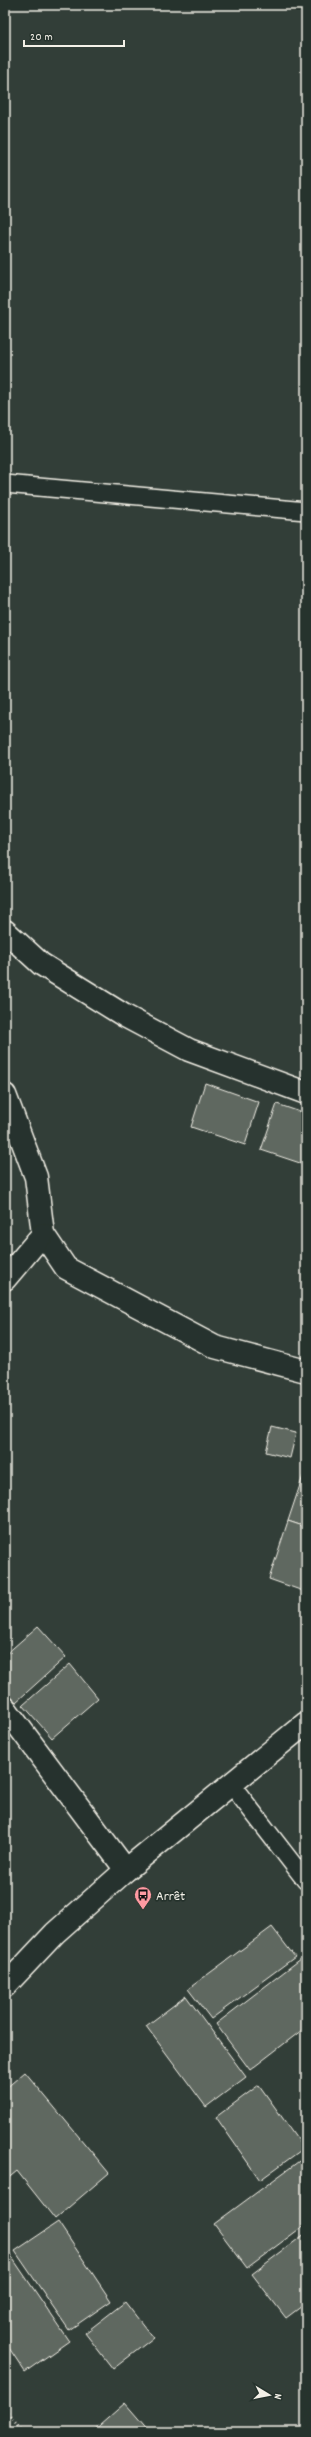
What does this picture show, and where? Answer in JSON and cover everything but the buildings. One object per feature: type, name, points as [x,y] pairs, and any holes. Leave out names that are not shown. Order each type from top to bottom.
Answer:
[{"type":"street","points":[[5,931],[41,964],[125,1016],[190,1050],[306,1092]]},
{"type":"street","points":[[5,1095],[36,1177],[43,1234],[66,1268],[215,1347],[306,1371]]},
{"type":"street","points":[[5,1279],[43,1234]]},
{"type":"street","points":[[5,1708],[126,1870]]},
{"type":"street","points":[[5,1986],[55,1933],[126,1870],[306,1723]]},
{"type":"lane","points":[[5,484],[306,511]]},
{"type":"lane","points":[[231,1784],[306,1881]]},
{"type":"path","points":[[5,2410],[23,2432]]},
{"type":"place","name":"Arrêt","points":[[143,1910]]}]
